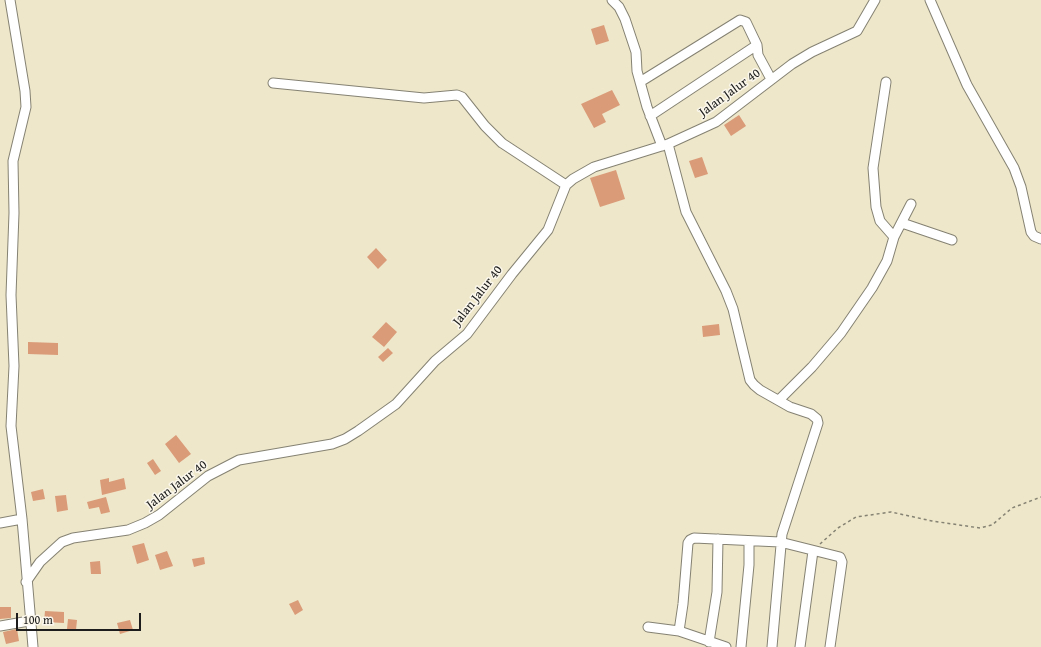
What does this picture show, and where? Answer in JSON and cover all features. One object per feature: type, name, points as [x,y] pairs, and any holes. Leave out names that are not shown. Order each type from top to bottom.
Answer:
[{"type":"street","points":[[10,0],[25,91],[26,107],[13,161],[14,213],[11,295],[14,366],[12,426],[22,519],[29,621],[33,647]]},
{"type":"street","points":[[612,0],[619,7],[625,19],[636,52],[637,71],[650,116],[665,145],[686,212],[726,291],[733,310],[750,380],[754,385],[779,400],[811,414],[817,419],[818,423],[780,542],[772,647]]},
{"type":"street","name":"Jalan Jalur 40","points":[[26,582],[40,562],[62,542],[73,538],[128,530],[145,523],[159,515],[208,476],[227,465],[239,460],[332,444],[345,439],[389,408],[435,361],[467,334],[508,279],[548,230],[566,185],[579,174],[594,167],[665,145],[716,122],[792,64],[812,52],[857,31],[875,0]]},
{"type":"street","points":[[930,0],[967,86],[1014,168],[1021,187],[1031,232],[1034,236],[1041,239]]},
{"type":"street","points":[[640,82],[740,20],[746,22],[757,46],[758,55],[771,79]]},
{"type":"street","points":[[650,116],[757,46]]},
{"type":"street","points":[[886,82],[873,168],[876,207],[880,221],[894,237]]},
{"type":"street","points":[[273,83],[424,98],[457,95],[462,97],[485,126],[502,143],[566,185]]},
{"type":"street","points":[[779,400],[812,367],[841,333],[872,288],[886,261],[894,237],[911,204]]},
{"type":"street","points":[[902,223],[952,240]]},
{"type":"street","points":[[0,523],[22,519]]},
{"type":"street","points":[[679,631],[684,604],[688,543],[690,540],[694,538],[780,542],[840,557],[842,562],[830,647]]},
{"type":"street","points":[[709,642],[717,592],[718,539]]},
{"type":"street","points":[[741,647],[749,565],[749,541]]},
{"type":"street","points":[[800,647],[813,551]]},
{"type":"street","points":[[0,626],[29,621]]},
{"type":"street","points":[[648,627],[679,631],[726,647]]},
{"type":"path","points":[[813,551],[838,528],[856,517],[891,512],[932,521],[980,528],[992,525],[1012,508],[1024,502],[1041,497]]},
{"type":"building","points":[[604,25],[609,41],[596,45],[591,29]]},
{"type":"building","points":[[612,90],[620,105],[602,114],[606,122],[594,128],[581,104]]},
{"type":"building","points":[[739,115],[746,126],[731,136],[724,125]]},
{"type":"building","points":[[702,157],[708,174],[695,178],[689,161]]},
{"type":"building","points":[[616,170],[625,199],[600,207],[590,178]]},
{"type":"building","points":[[376,248],[387,260],[378,269],[367,257]]},
{"type":"building","points":[[386,322],[397,332],[384,347],[372,337]]},
{"type":"building","points":[[719,324],[720,335],[703,337],[702,326]]},
{"type":"building","points":[[28,342],[58,343],[58,355],[28,354]]},
{"type":"building","points":[[388,348],[393,353],[383,362],[378,357]]},
{"type":"building","points":[[176,435],[191,454],[179,463],[165,444]]},
{"type":"building","points":[[153,459],[161,471],[155,475],[147,463]]},
{"type":"building","points":[[109,478],[109,482],[124,478],[126,489],[102,495],[100,480]]},
{"type":"building","points":[[43,489],[45,499],[33,501],[31,492]]},
{"type":"building","points":[[66,495],[68,510],[57,512],[55,496]]},
{"type":"building","points":[[106,497],[110,512],[101,514],[99,507],[89,509],[87,502]]},
{"type":"building","points":[[144,543],[149,560],[137,564],[132,546]]},
{"type":"building","points":[[167,551],[173,566],[160,570],[155,555]]},
{"type":"building","points":[[204,557],[205,564],[194,567],[192,559]]},
{"type":"building","points":[[100,561],[101,574],[91,574],[90,562]]},
{"type":"building","points":[[298,600],[303,610],[295,615],[289,604]]},
{"type":"building","points":[[0,607],[11,607],[11,618],[0,619]]},
{"type":"building","points":[[45,611],[64,612],[64,623],[44,622]]},
{"type":"building","points":[[68,619],[77,620],[76,630],[67,629]]},
{"type":"building","points":[[130,620],[133,630],[120,634],[117,623]]},
{"type":"building","points":[[17,629],[19,641],[6,644],[3,632]]}]
